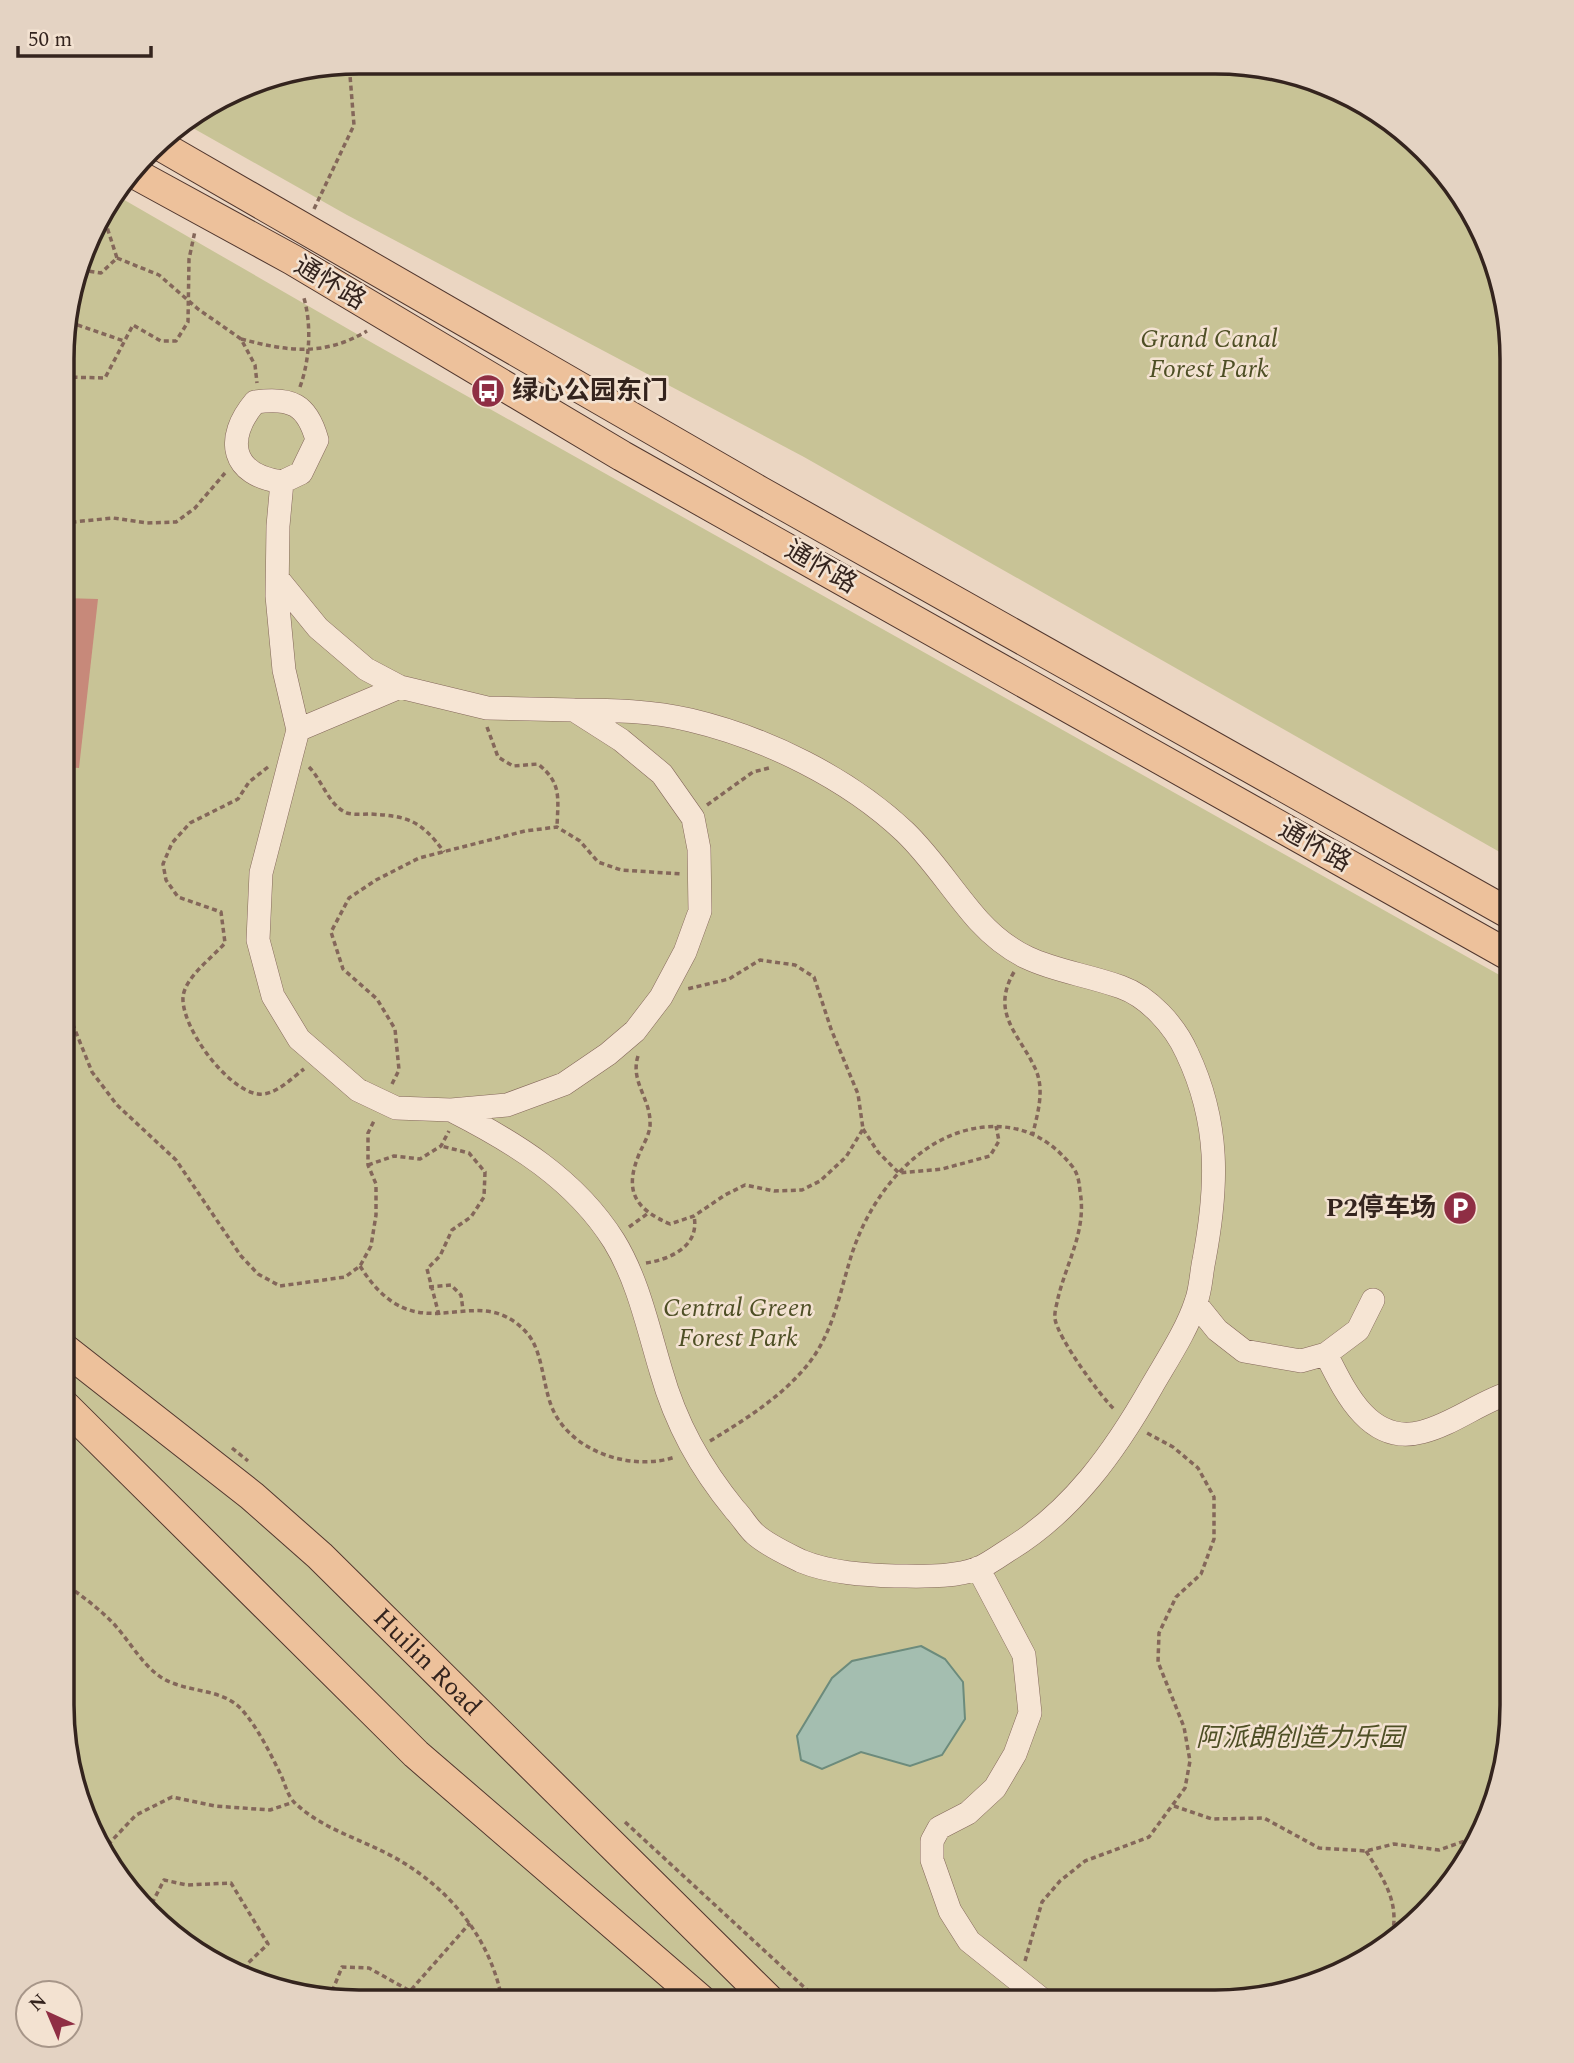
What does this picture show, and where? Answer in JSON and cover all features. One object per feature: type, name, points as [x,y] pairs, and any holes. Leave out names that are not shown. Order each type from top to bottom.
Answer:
[{"type":"main road","name":"通怀路","points":[[166,149],[304,227],[453,317],[1500,908]]},
{"type":"main road","name":"通怀路","points":[[140,176],[293,260],[622,456],[1500,950]]},
{"type":"main road","name":"Huilin Road","points":[[74,1356],[252,1496],[320,1556],[760,1990]]},
{"type":"main road","points":[[74,1415],[416,1754],[689,1990]]},
{"type":"lane","points":[[276,400],[293,404],[305,411],[317,440],[301,473],[282,482],[254,474],[240,461],[236,442],[240,420],[255,402],[276,400]]},
{"type":"lane","points":[[282,482],[276,596],[284,670],[298,730],[261,873],[258,940],[273,996],[299,1039],[358,1090],[396,1108],[451,1110],[507,1105],[564,1084],[608,1055],[635,1031],[661,996],[685,952],[700,911],[701,874],[693,818],[662,774],[621,740],[574,710]]},
{"type":"lane","points":[[278,579],[318,628],[366,668],[400,687],[487,708],[623,710],[689,720],[750,739],[806,765],[855,793],[901,828],[940,868],[977,919],[999,940],[1023,956],[1065,974],[1126,988],[1168,1021],[1187,1052],[1212,1134],[1214,1213],[1196,1304],[1130,1424],[1103,1463],[1067,1505],[1031,1537],[978,1569],[929,1576],[860,1575],[805,1563],[756,1535],[692,1451],[679,1424],[627,1266],[613,1239],[581,1200],[538,1159],[451,1110]]},
{"type":"lane","points":[[298,730],[400,687]]},
{"type":"lane","points":[[1196,1304],[1217,1330],[1244,1351],[1301,1361],[1326,1354],[1358,1330],[1374,1300]]},
{"type":"lane","points":[[1326,1354],[1359,1412],[1378,1427],[1396,1434],[1422,1432],[1500,1397]]},
{"type":"lane","points":[[978,1569],[1024,1655],[1030,1713],[1016,1754],[995,1788],[968,1813],[939,1828],[932,1841],[932,1860],[950,1911],[969,1941],[1031,1990]]},
{"type":"path","points":[[304,227],[332,176],[354,125],[350,74]]},
{"type":"path","points":[[74,377],[105,378],[133,325],[161,341],[176,341],[188,322],[191,302],[189,259],[200,209]]},
{"type":"path","points":[[107,226],[117,258],[159,275],[241,339],[307,352],[361,334],[387,318]]},
{"type":"path","points":[[88,271],[101,273],[117,258]]},
{"type":"path","points":[[293,260],[307,309],[306,370],[293,404]]},
{"type":"path","points":[[76,324],[124,341]]},
{"type":"path","points":[[241,339],[255,365],[258,394],[255,402]]},
{"type":"path","points":[[74,522],[113,518],[147,523],[176,522],[195,508],[220,477],[240,461]]},
{"type":"path","points":[[487,708],[485,721],[498,757],[513,766],[538,764],[554,776],[558,795],[557,827]]},
{"type":"path","points":[[693,818],[720,794],[752,772],[772,767]]},
{"type":"path","points":[[74,1027],[92,1072],[117,1105],[176,1160],[241,1256],[258,1274],[280,1286],[345,1277],[360,1266],[371,1246],[376,1215],[376,1184],[368,1165],[368,1133],[399,1070],[395,1029],[377,999],[343,969],[331,932],[349,898],[419,858],[525,831],[557,827],[580,841],[598,862],[621,870],[701,874]]},
{"type":"path","points":[[1023,956],[1007,983],[1004,1005],[1013,1035],[1036,1069],[1041,1097],[1033,1133]]},
{"type":"path","points":[[661,996],[729,979],[760,960],[795,965],[814,977],[831,1029],[858,1094],[863,1129],[878,1152],[899,1172],[942,1169],[990,1156],[999,1141],[996,1126]]},
{"type":"path","points":[[635,1031],[642,1046],[636,1063],[637,1084],[649,1103],[651,1127],[637,1158],[632,1182],[638,1203],[647,1214],[670,1224],[694,1216],[745,1185],[774,1191],[802,1191],[820,1181],[846,1157],[863,1129]]},
{"type":"path","points":[[368,1165],[394,1156],[420,1159],[441,1146],[450,1127],[451,1110]]},
{"type":"path","points":[[360,1266],[374,1289],[398,1307],[421,1314],[439,1315],[463,1310],[488,1310],[508,1318],[527,1333],[555,1414],[569,1431],[595,1450],[627,1463],[659,1463],[692,1451],[776,1398],[810,1362],[838,1311],[850,1257],[878,1199],[899,1172],[932,1143],[967,1129],[1008,1125],[1033,1133],[1056,1146],[1078,1173],[1083,1205],[1080,1235],[1061,1286],[1054,1317],[1061,1337],[1101,1397],[1130,1424],[1173,1447],[1198,1468],[1214,1497],[1214,1539],[1201,1574],[1176,1598],[1159,1633],[1158,1662],[1184,1727],[1190,1761],[1185,1788],[1174,1807],[1149,1837],[1085,1861],[1060,1881],[1042,1902],[1028,1957],[1015,1976]]},
{"type":"path","points":[[439,1315],[429,1287],[427,1269],[440,1256],[452,1230],[471,1217],[484,1197],[485,1172],[469,1153],[441,1146]]},
{"type":"path","points":[[627,1266],[668,1259],[690,1242],[696,1229],[694,1216]]},
{"type":"path","points":[[429,1287],[451,1285],[461,1295],[463,1310]]},
{"type":"path","points":[[74,1592],[111,1622],[148,1664],[169,1682],[220,1694],[242,1709],[266,1744],[294,1802],[333,1829],[387,1853],[438,1886],[470,1923],[497,1974],[500,1990]]},
{"type":"path","points":[[110,1843],[136,1815],[172,1797],[215,1806],[270,1810],[294,1802]]},
{"type":"path","points":[[1174,1807],[1212,1819],[1264,1818],[1318,1848],[1366,1851],[1394,1844],[1439,1850],[1465,1841]]},
{"type":"path","points":[[1366,1851],[1387,1883],[1395,1908],[1396,1924]]},
{"type":"path","points":[[153,1902],[164,1880],[187,1885],[231,1883],[268,1944],[247,1964]]},
{"type":"path","points":[[411,1990],[470,1923]]},
{"type":"path","points":[[333,1988],[342,1967],[369,1968],[408,1990]]},
{"type":"green space","name":"Grand Canal Forest Park","points":[[340,74],[1234,74],[1289,83],[1324,95],[1358,112],[1403,144],[1442,185],[1479,250],[1495,303],[1500,340],[1500,852],[804,457],[347,215],[192,127],[250,95],[285,83]]},
{"type":"green space","name":"Central Green Forest Park","points":[[123,199],[376,345],[1500,975],[1498,1741],[1491,1778],[1479,1813],[1442,1878],[1403,1919],[1358,1951],[1324,1968],[1289,1980],[1215,1990],[340,1989],[285,1980],[250,1968],[216,1951],[185,1931],[157,1906],[132,1878],[112,1847],[95,1813],[83,1778],[74,1723],[74,340],[79,303],[95,250]]},
{"type":"shaded area","points":[[921,1646],[945,1659],[963,1682],[965,1719],[942,1755],[910,1766],[861,1752],[822,1769],[801,1760],[797,1736],[832,1678],[852,1661]]},
{"type":"building","points":[[74,598],[98,599],[79,768],[74,768]]},
{"type":"place","name":"绿心公园东门","points":[[488,391]]},
{"type":"place","name":"P2停车场","points":[[1460,1208]]},
{"type":"park label","name":"阿派朗创造力乐园","points":[[1300,1738]]}]
